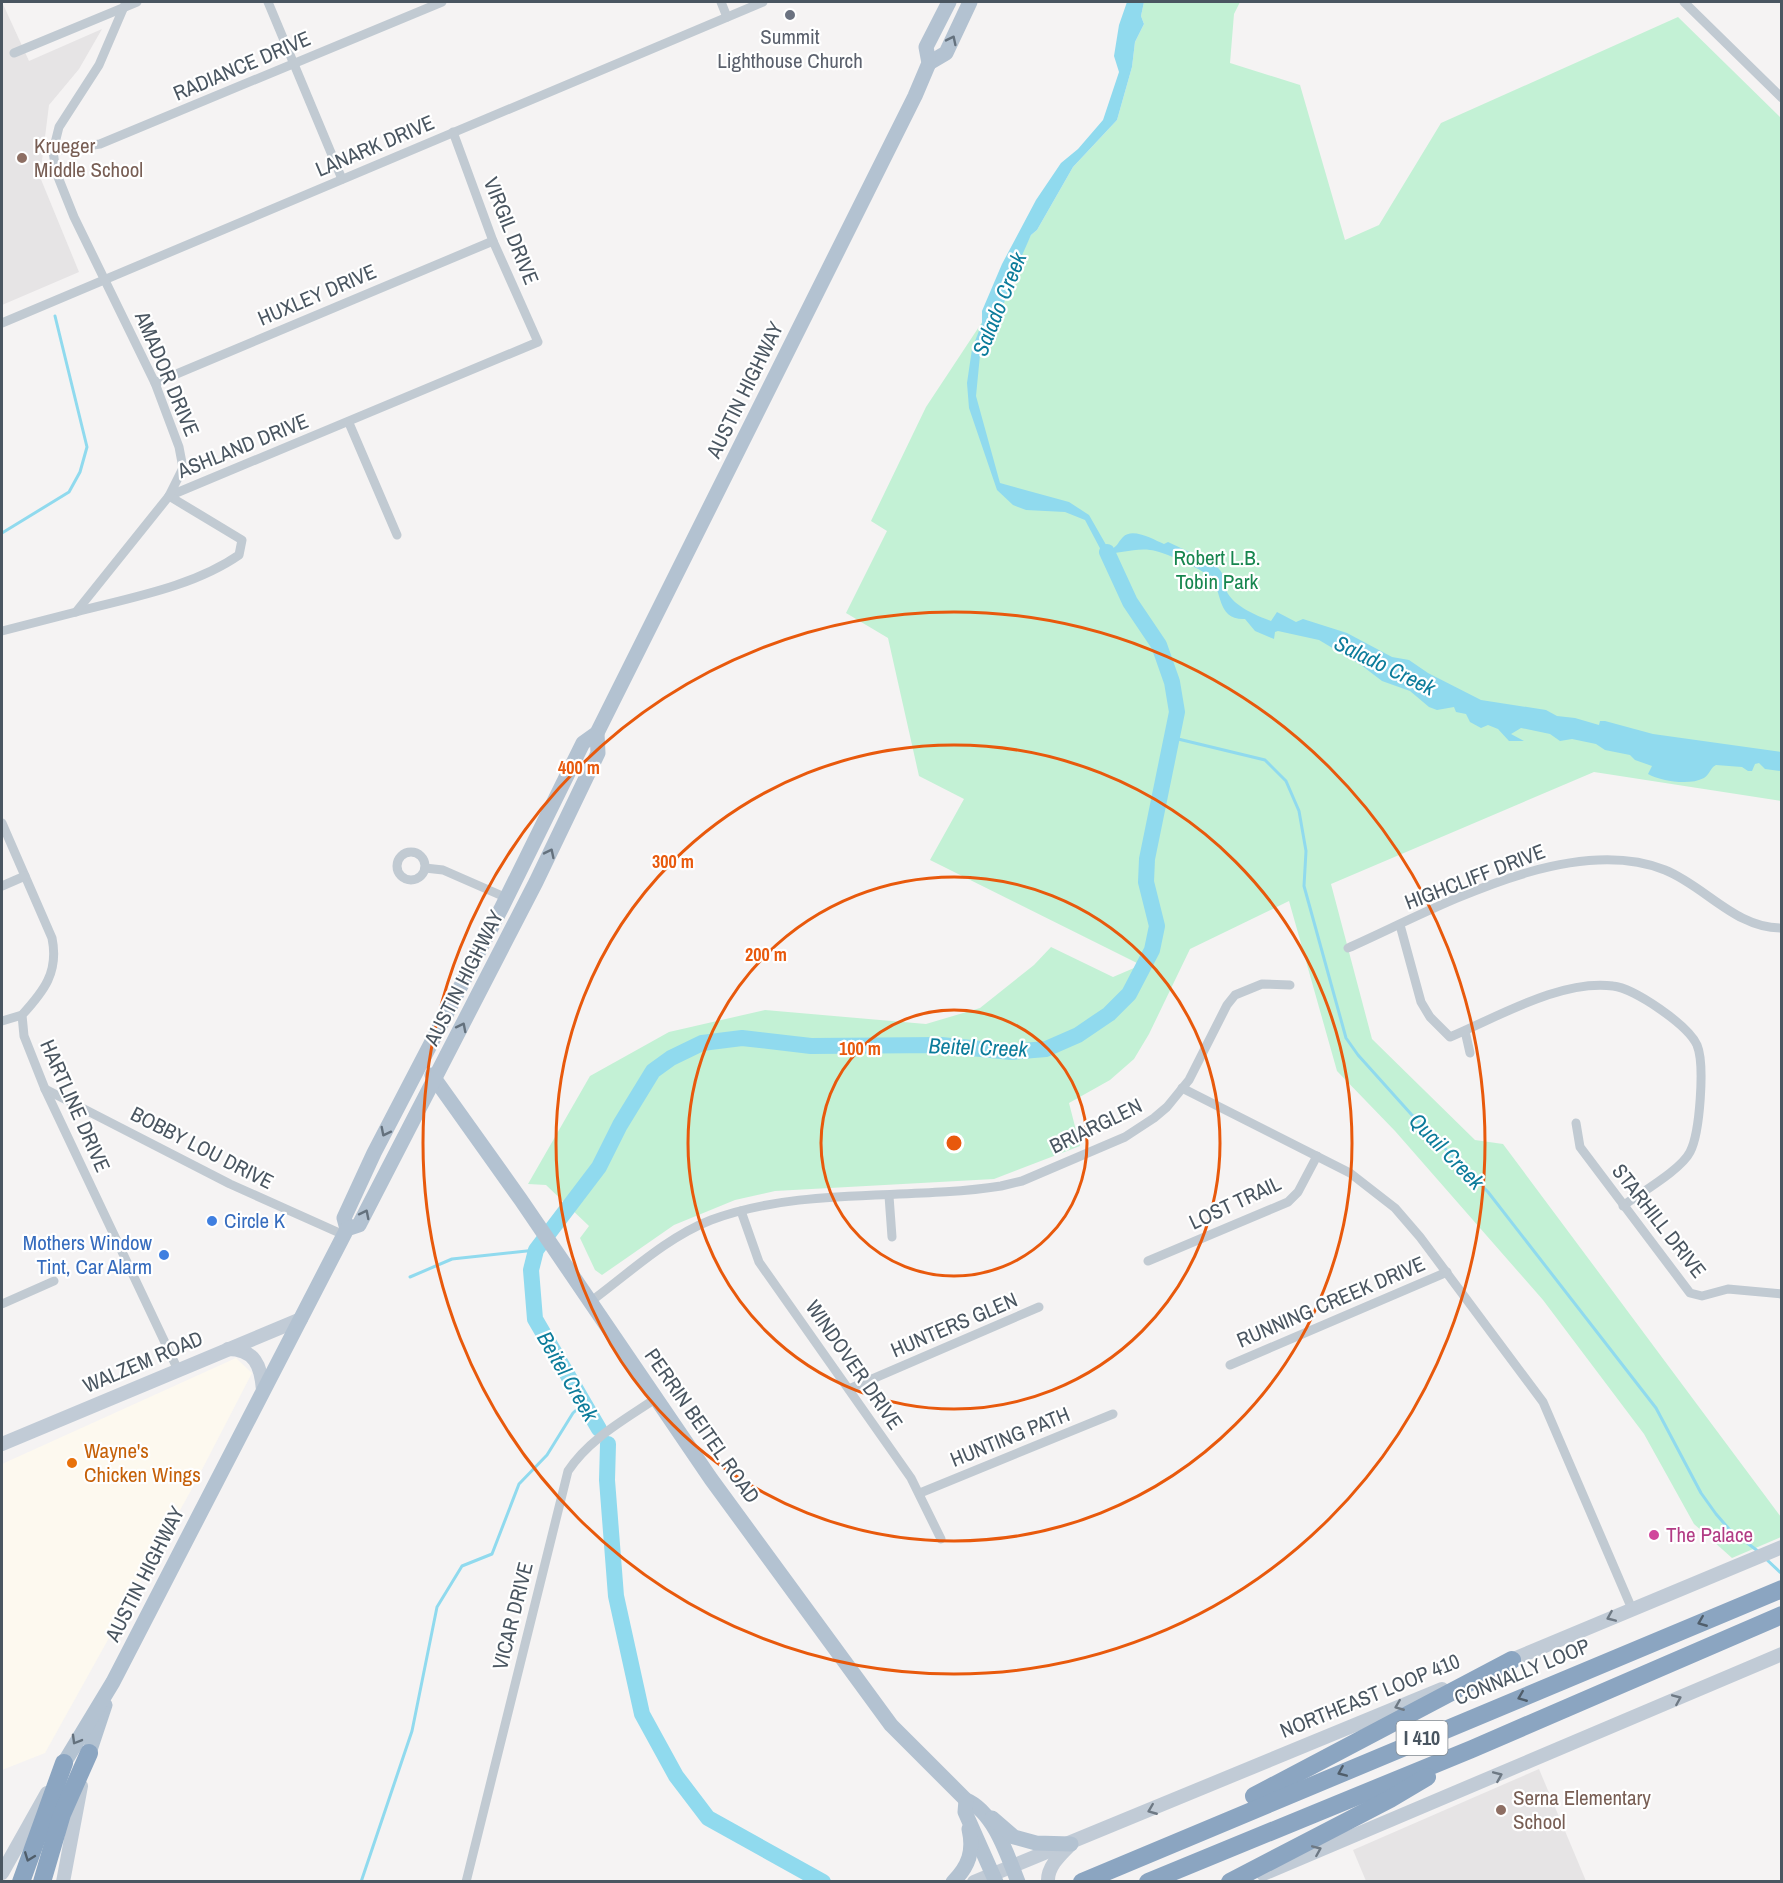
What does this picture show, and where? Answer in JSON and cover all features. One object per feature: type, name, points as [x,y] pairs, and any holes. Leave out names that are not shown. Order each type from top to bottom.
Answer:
[{"type":"highway","name":"CONNALLY LOOP","points":[[1085,1880],[1782,1589]]},
{"type":"highway","name":"I 410","points":[[1148,1881],[1472,1749],[1624,1683],[1779,1622]]},
{"type":"highway","points":[[1085,1880],[1304,1772],[1512,1660]]},
{"type":"highway","points":[[1230,1881],[1390,1799],[1472,1749]]},
{"type":"highway","points":[[42,1881],[62,1814],[89,1753]]},
{"type":"highway","points":[[21,1881],[64,1763]]},
{"type":"main road","name":"AUSTIN HIGHWAY","points":[[346,1232],[344,1218],[422,1062],[584,743],[597,734],[909,107],[928,63],[926,47],[949,2]]},
{"type":"main road","name":"AUSTIN HIGHWAY","points":[[928,63],[946,52],[970,2]]},
{"type":"main road","name":"AUSTIN HIGHWAY","points":[[2,1873],[113,1682],[346,1232],[359,1225],[436,1080],[598,753],[597,734]]},
{"type":"main road","name":"PERRIN BEITEL ROAD","points":[[422,1062],[566,1265],[655,1399],[891,1725],[999,1837],[1018,1881]]},
{"type":"main road","points":[[410,1129],[431,1106],[438,1104],[459,1112]]},
{"type":"main road","name":"WALZEM ROAD","points":[[2,1444],[301,1319]]},
{"type":"main road","points":[[226,1350],[244,1351],[255,1358],[260,1367],[263,1390]]},
{"type":"main road","name":"NORTHEAST LOOP 410","points":[[974,1881],[995,1878],[1012,1867],[1782,1547]]},
{"type":"main road","points":[[1244,1881],[1782,1654]]},
{"type":"main road","name":"AUSTIN HIGHWAY","points":[[63,1881],[73,1817],[89,1753],[113,1682]]},
{"type":"main road","name":"PERRIN BEITEL ROAD","points":[[970,1806],[995,1878]]},
{"type":"main road","points":[[970,1806],[1014,1837],[1036,1843],[1071,1844]]},
{"type":"main road","points":[[953,1881],[966,1869],[972,1844],[970,1806]]},
{"type":"main road","points":[[1048,1881],[1048,1875],[1055,1861],[1071,1844]]},
{"type":"street","points":[[14,53],[126,4],[138,2]]},
{"type":"street","points":[[268,2],[342,179]]},
{"type":"street","name":"RADIANCE DRIVE","points":[[53,151],[100,144],[442,2]]},
{"type":"street","points":[[721,2],[727,17]]},
{"type":"street","name":"LANARK DRIVE","points":[[2,323],[763,2]]},
{"type":"street","points":[[1684,2],[1782,98]]},
{"type":"street","points":[[53,151],[59,127],[99,65],[126,4]]},
{"type":"street","name":"VIRGIL DRIVE","points":[[453,132],[493,241],[538,342]]},
{"type":"street","name":"AMADOR DRIVE","points":[[53,151],[56,172],[74,217],[154,383],[179,447],[183,468],[169,496]]},
{"type":"street","name":"HUXLEY DRIVE","points":[[154,383],[493,241]]},
{"type":"street","name":"ASHLAND DRIVE","points":[[76,612],[169,496],[349,423],[538,342]]},
{"type":"street","points":[[349,423],[397,535]]},
{"type":"street","points":[[2,631],[183,581],[239,555],[242,540],[169,496]]},
{"type":"street","points":[[2,823],[52,938],[55,956],[52,976],[43,993],[22,1015],[2,1021]]},
{"type":"street","name":"HIGHCLIFF DRIVE","points":[[1348,948],[1527,873],[1568,862],[1602,859],[1645,864],[1666,871],[1759,927],[1782,928]]},
{"type":"street","points":[[425,868],[443,870],[507,898]]},
{"type":"street","points":[[2,886],[25,876]]},
{"type":"street","points":[[1400,925],[1425,1010],[1450,1037],[1553,993],[1594,985],[1615,986],[1632,991],[1688,1032],[1696,1044],[1701,1067],[1696,1134],[1690,1153],[1623,1206]]},
{"type":"street","name":"BRIARGLEN","points":[[590,1302],[688,1232],[710,1221],[741,1211],[781,1202],[979,1190],[1022,1181],[1140,1128],[1167,1107],[1182,1088],[1235,996],[1262,984],[1290,985]]},
{"type":"street","name":"HARTLINE DRIVE","points":[[22,1015],[24,1036],[45,1089],[178,1370]]},
{"type":"street","points":[[1465,1031],[1470,1053]]},
{"type":"street","points":[[1182,1088],[1350,1173],[1388,1202],[1420,1237],[1543,1402],[1632,1609]]},
{"type":"street","name":"BOBBY LOU DRIVE","points":[[45,1089],[230,1184],[346,1232]]},
{"type":"street","name":"STARHILL DRIVE","points":[[1575,1123],[1580,1147],[1690,1293],[1702,1296],[1728,1289],[1782,1294]]},
{"type":"street","name":"LOST TRAIL","points":[[1148,1261],[1288,1202],[1298,1192],[1317,1156]]},
{"type":"street","points":[[889,1196],[892,1237]]},
{"type":"street","name":"WINDOVER DRIVE","points":[[741,1211],[759,1262],[920,1493],[941,1539]]},
{"type":"street","name":"RUNNING CREEK DRIVE","points":[[1230,1365],[1447,1272]]},
{"type":"street","points":[[2,1304],[54,1281]]},
{"type":"street","name":"HUNTERS GLEN","points":[[849,1389],[1039,1308]]},
{"type":"street","name":"VICAR DRIVE","points":[[466,1881],[568,1471],[596,1439],[655,1399]]},
{"type":"street","name":"HUNTING PATH","points":[[920,1493],[1113,1414]]},
{"type":"shaded area","name":"Krueger Middle School","points":[[2,2],[29,61],[102,29],[79,69],[49,105],[40,177],[79,272],[2,305]]},
{"type":"shaded area","points":[[236,1358],[252,1373],[194,1485],[45,1753],[2,1770],[2,1464]]},
{"type":"shaded area","name":"Serna Elementary School","points":[[1539,1769],[1586,1881],[1366,1881],[1353,1850]]},
{"type":"green space","name":"Robert L.B. Tobin Park","points":[[1144,2],[1240,2],[1234,14],[1230,63],[1300,85],[1345,240],[1379,225],[1441,123],[1678,17],[1781,118],[1781,801],[1594,772],[1331,884],[1372,1039],[1475,1140],[1503,1144],[1781,1517],[1781,1537],[1732,1558],[1694,1524],[1644,1434],[1543,1300],[1395,1131],[1337,1071],[1289,901],[1190,949],[1149,1034],[1134,1059],[1110,1080],[1069,1103],[1080,1146],[994,1179],[775,1191],[735,1200],[674,1225],[602,1275],[595,1270],[580,1238],[589,1226],[546,1185],[528,1184],[590,1076],[669,1032],[765,1010],[926,1024],[980,1008],[1034,965],[1051,947],[1113,977],[1141,965],[930,860],[964,799],[919,776],[888,638],[846,613],[887,531],[871,521],[926,407],[998,298],[1031,235],[1037,230],[1073,167],[1117,120],[1132,67],[1135,42],[1144,24],[1141,16]]},
{"type":"water","name":"Salado Creek","points":[[1127,2],[1144,2],[1141,16],[1144,24],[1135,42],[1132,67],[1117,120],[1073,167],[1037,230],[1031,235],[1012,278],[999,319],[991,325],[980,355],[976,396],[1000,483],[1069,502],[1089,515],[1109,550],[1127,534],[1132,533],[1164,544],[1168,542],[1200,557],[1217,553],[1216,566],[1222,573],[1228,593],[1238,604],[1251,612],[1271,621],[1277,612],[1296,622],[1303,619],[1347,633],[1392,657],[1409,660],[1428,673],[1481,700],[1546,710],[1557,716],[1575,718],[1599,725],[1600,721],[1605,721],[1653,734],[1781,752],[1781,771],[1765,769],[1759,763],[1755,764],[1752,771],[1742,767],[1716,765],[1704,778],[1691,782],[1675,782],[1648,774],[1652,766],[1635,760],[1630,755],[1605,750],[1596,744],[1572,739],[1560,741],[1550,734],[1521,728],[1511,734],[1524,741],[1509,741],[1498,729],[1488,725],[1481,728],[1470,722],[1466,714],[1456,712],[1454,707],[1437,710],[1429,707],[1410,691],[1382,681],[1361,665],[1319,640],[1278,631],[1275,632],[1274,639],[1255,631],[1245,619],[1235,618],[1224,610],[1214,582],[1209,576],[1190,565],[1150,550],[1103,554],[1085,520],[1065,512],[1026,510],[1013,505],[997,490],[969,408],[967,383],[972,349],[982,323],[982,311],[1002,264],[1036,200],[1061,163],[1078,149],[1103,120],[1119,72],[1114,56],[1119,25]]},
{"type":"waterway","points":[[2,533],[69,492],[80,472],[87,447],[55,316]]},
{"type":"waterway","name":"Beitel Creek","points":[[599,1429],[535,1319],[531,1270],[536,1250],[599,1167],[620,1125],[653,1071],[671,1058],[702,1043],[742,1038],[811,1046],[941,1045],[1011,1052],[1046,1049],[1078,1035],[1109,1014],[1129,994],[1152,950],[1157,926],[1146,882],[1147,859],[1177,712],[1172,682],[1159,645],[1130,602],[1107,552]]},
{"type":"waterway","name":"Quail Creek","points":[[1174,738],[1265,760],[1286,781],[1299,811],[1306,851],[1304,886],[1346,1038],[1358,1055],[1411,1114],[1488,1192],[1656,1408],[1701,1493],[1716,1514],[1729,1529],[1759,1552]]},
{"type":"waterway","points":[[410,1277],[452,1259],[536,1250]]},
{"type":"waterway","points":[[361,1882],[412,1731],[437,1607],[462,1566],[492,1554],[519,1484],[547,1455],[573,1413],[585,1402]]},
{"type":"waterway","name":"Beitel Creek","points":[[608,1444],[607,1480],[616,1596],[642,1714],[676,1776],[708,1818],[823,1882]]},
{"type":"waterway","name":"Quail Creek","points":[[1765,1558],[1782,1574]]},
{"type":"place","name":"Summit Lighthouse Church","points":[[790,15]]},
{"type":"place","name":"Krueger Middle School","points":[[22,158]]},
{"type":"place","name":"Circle K","points":[[212,1221]]},
{"type":"place","name":"Mothers Window Tint, Car Alarm","points":[[164,1255]]},
{"type":"place","name":"Wayne's Chicken Wings","points":[[72,1463]]},
{"type":"place","name":"The Palace","points":[[1654,1535]]},
{"type":"place","name":"Serna Elementary School","points":[[1501,1810]]}]
